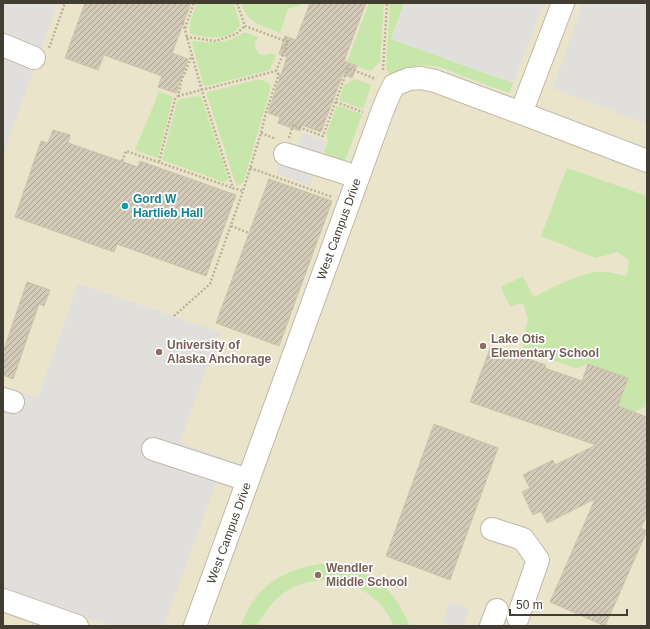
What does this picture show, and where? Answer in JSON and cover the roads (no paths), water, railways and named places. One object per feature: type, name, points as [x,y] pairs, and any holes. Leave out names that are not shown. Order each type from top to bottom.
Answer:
[{"type":"street","points":[[521,113],[563,3]]},
{"type":"street","points":[[3,45],[41,54]]},
{"type":"street","name":"West Campus Drive","points":[[196,626],[358,177],[394,85],[409,79],[421,78],[435,81],[647,161]]},
{"type":"street","points":[[284,146],[358,177]]},
{"type":"street","points":[[153,448],[248,480]]},
{"type":"street","points":[[492,529],[523,538],[538,560],[518,618]]},
{"type":"street","points":[[3,600],[77,626]]},
{"type":"place","name":"Gord W Hartlieb Hall","points":[[125,206]]},
{"type":"place","name":"Lake Otis Elementary School","points":[[483,346]]},
{"type":"place","name":"University of Alaska Anchorage","points":[[159,352]]},
{"type":"place","name":"Wendler Middle School","points":[[318,575]]}]
